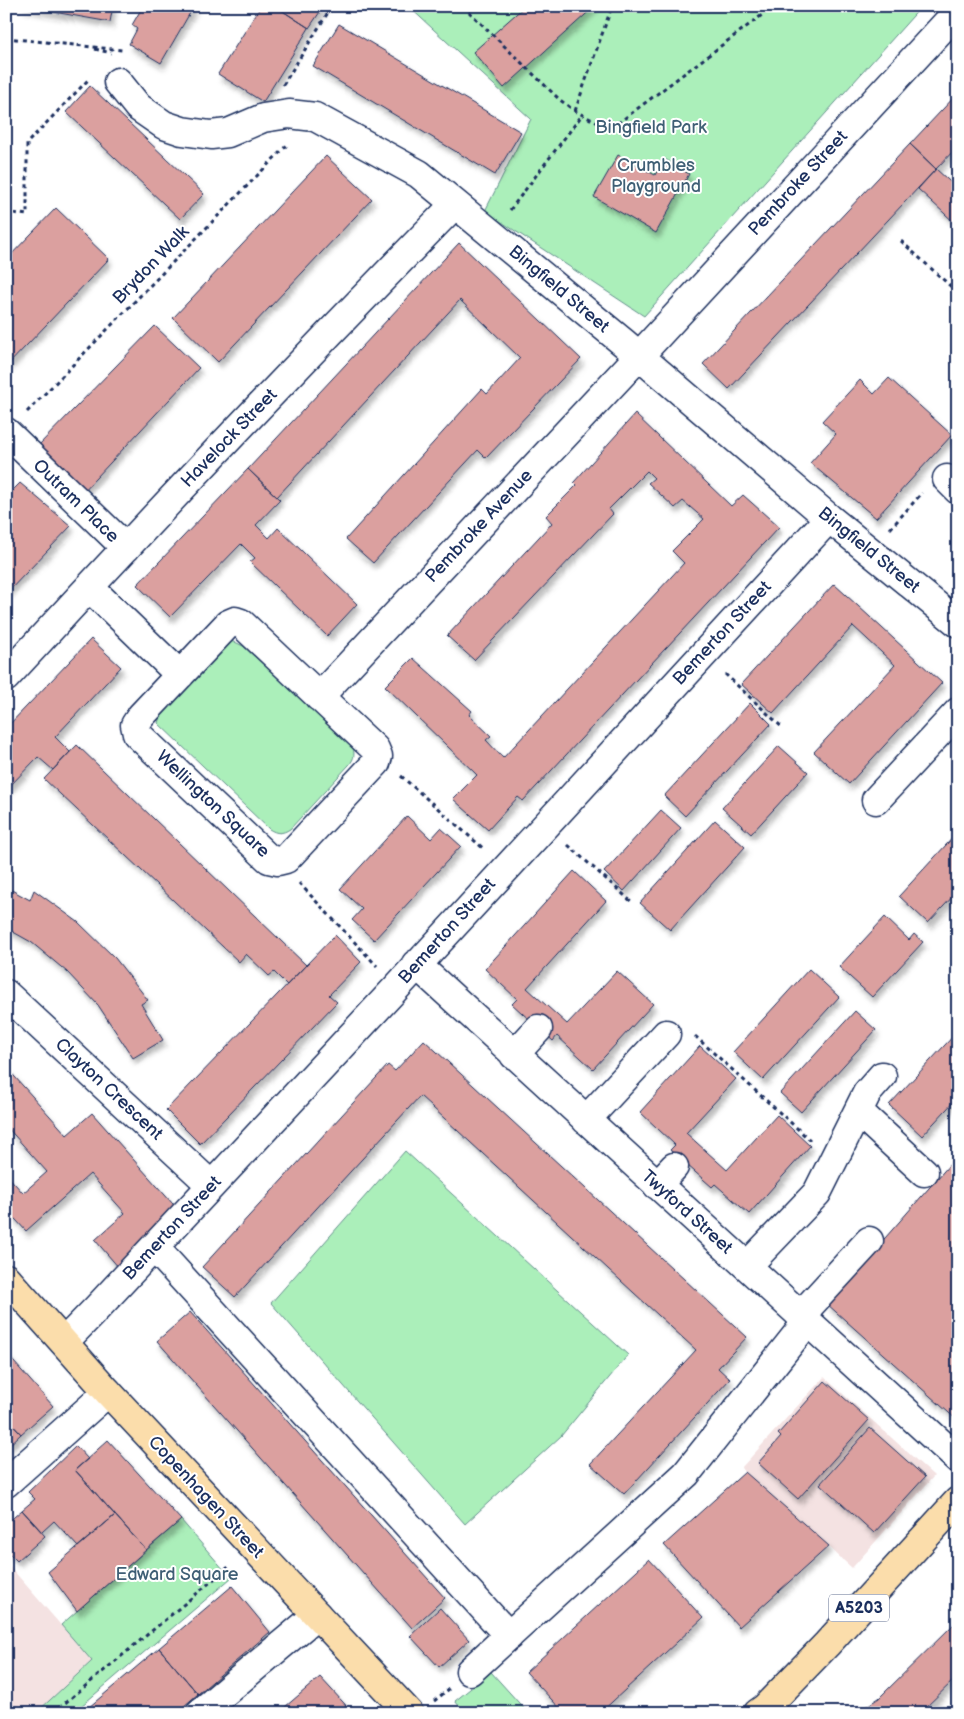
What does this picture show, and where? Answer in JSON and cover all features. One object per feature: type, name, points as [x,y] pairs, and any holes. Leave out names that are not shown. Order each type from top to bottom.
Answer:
[{"type":"main road","name":"Copenhagen Street","points":[[6,1278],[108,1392],[317,1615],[421,1708]]},
{"type":"main road","name":"A5203","points":[[758,1713],[827,1644],[958,1500]]},
{"type":"street","name":"Pembroke Street","points":[[639,356],[958,11]]},
{"type":"street","name":"Bingfield Street","points":[[106,72],[138,108],[164,125],[182,131],[211,135],[228,134],[263,118],[289,114],[314,117],[419,174],[639,356],[829,518],[958,623]]},
{"type":"street","name":"Havelock Street","points":[[6,677],[329,333],[455,204]]},
{"type":"street","name":"Pembroke Avenue","points":[[319,696],[639,356]]},
{"type":"street","name":"Outram Place","points":[[6,433],[126,548]]},
{"type":"street","name":"Bemerton Street","points":[[64,1342],[397,987],[505,867],[829,518]]},
{"type":"street","points":[[89,587],[180,675]]},
{"type":"street","name":"Wellington Square","points":[[235,621],[241,623],[375,749],[378,756],[376,763],[286,859],[278,861],[269,859],[137,734],[135,725],[140,716],[180,675],[228,624],[235,621]]},
{"type":"street","points":[[876,800],[958,712]]},
{"type":"street","name":"Twyford Street","points":[[416,964],[586,1120],[666,1176],[746,1266],[958,1459]]},
{"type":"street","name":"Clayton Crescent","points":[[6,994],[211,1185]]},
{"type":"street","points":[[514,1055],[538,1029]]},
{"type":"street","points":[[586,1120],[666,1034]]},
{"type":"street","points":[[746,1266],[817,1193],[867,1093],[882,1076]]},
{"type":"street","points":[[859,1112],[924,1172]]},
{"type":"street","points":[[470,1671],[686,1474],[803,1319],[869,1242]]},
{"type":"street","points":[[154,1247],[509,1636]]},
{"type":"street","points":[[6,1483],[108,1392]]},
{"type":"street","points":[[200,1713],[317,1615]]},
{"type":"path","points":[[263,118],[332,6]]},
{"type":"path","points":[[463,6],[560,100],[575,111],[602,125],[617,124],[774,6]]},
{"type":"path","points":[[575,111],[612,6]]},
{"type":"path","points":[[6,38],[122,50]]},
{"type":"path","points":[[6,212],[27,215],[27,143],[106,72],[113,53]]},
{"type":"path","points":[[493,234],[582,115]]},
{"type":"path","name":"Brydon Walk","points":[[6,433],[314,117]]},
{"type":"path","points":[[901,241],[958,293]]},
{"type":"path","points":[[870,551],[944,486]]},
{"type":"path","points":[[702,654],[783,728]]},
{"type":"path","points":[[378,756],[505,867]]},
{"type":"path","points":[[545,824],[633,903]]},
{"type":"path","points":[[278,861],[397,987]]},
{"type":"path","points":[[696,1036],[834,1161]]},
{"type":"path","points":[[53,1713],[253,1547]]},
{"type":"path","points":[[421,1708],[470,1671]]},
{"type":"shaded area","points":[[824,1377],[934,1476],[852,1568],[741,1468]]},
{"type":"shaded area","points":[[6,1562],[92,1661],[36,1713],[6,1713]]},
{"type":"green space","name":"Bingfield Park","points":[[408,6],[922,6],[644,316],[485,211],[531,119]]},
{"type":"green space","points":[[230,641],[243,646],[352,745],[353,748],[353,758],[349,765],[290,829],[282,833],[269,829],[158,723],[161,713]]},
{"type":"green space","points":[[405,1151],[628,1355],[561,1436],[465,1524],[271,1303]]},
{"type":"green space","name":"Edward Square","points":[[181,1520],[231,1578],[73,1713],[36,1713],[92,1661],[61,1625]]},
{"type":"green space","points":[[491,1672],[528,1713],[465,1713],[455,1701]]},
{"type":"building","points":[[20,6],[113,6],[110,22]]},
{"type":"building","points":[[143,6],[194,6],[161,63],[129,44],[137,29],[132,25]]},
{"type":"building","points":[[261,6],[275,6],[309,28],[263,102],[218,74]]},
{"type":"building","points":[[275,6],[324,6],[309,28]]},
{"type":"building","points":[[525,6],[595,6],[504,88],[473,52]]},
{"type":"building","points":[[339,24],[521,132],[495,175],[313,66]]},
{"type":"building","points":[[90,86],[204,194],[180,219],[66,112]]},
{"type":"building","points":[[958,93],[958,146],[936,169],[910,144]]},
{"type":"building","points":[[910,144],[936,169],[729,389],[703,364]]},
{"type":"building","points":[[618,155],[655,175],[664,159],[689,174],[656,233],[594,197]]},
{"type":"building","points":[[326,156],[372,199],[218,362],[173,318]]},
{"type":"building","points":[[936,169],[958,189],[958,226],[918,189]]},
{"type":"building","points":[[56,208],[109,259],[6,367],[6,260]]},
{"type":"building","points":[[459,243],[581,359],[486,458],[478,450],[373,563],[346,539],[482,389],[487,394],[520,358],[460,300],[277,497],[248,469]]},
{"type":"building","points":[[155,326],[199,368],[81,494],[35,449]]},
{"type":"building","points":[[889,378],[952,435],[876,518],[810,463],[836,434],[822,421],[860,380],[874,394]]},
{"type":"building","points":[[635,414],[731,506],[743,495],[779,527],[523,801],[518,797],[488,830],[453,799],[477,775],[385,686],[413,658],[472,711],[469,715],[491,736],[486,740],[503,758],[684,563],[672,551],[704,519],[683,501],[675,508],[648,483],[654,478],[647,471],[609,509],[613,514],[474,660],[447,636],[552,523],[546,516],[577,485],[574,482]]},
{"type":"building","points":[[248,469],[280,500],[256,525],[269,538],[278,528],[357,604],[327,636],[250,562],[255,558],[241,544],[170,617],[137,585]]},
{"type":"building","points":[[20,483],[71,526],[6,594],[6,497]]},
{"type":"building","points":[[834,584],[942,683],[849,784],[814,752],[895,665],[853,626],[773,713],[741,684]]},
{"type":"building","points":[[91,639],[121,667],[55,737],[70,752],[53,770],[38,757],[6,790],[6,728]]},
{"type":"building","points":[[750,703],[771,724],[685,816],[664,796]]},
{"type":"building","points":[[77,745],[306,965],[287,985],[274,972],[269,976],[246,954],[239,962],[44,779]]},
{"type":"building","points":[[779,746],[808,772],[751,834],[722,808]]},
{"type":"building","points":[[661,810],[681,828],[624,891],[604,872]]},
{"type":"building","points":[[407,816],[431,839],[441,828],[461,846],[374,940],[352,920],[362,909],[340,889]]},
{"type":"building","points":[[715,820],[745,847],[670,930],[640,903]]},
{"type":"building","points":[[958,832],[958,891],[928,923],[899,896]]},
{"type":"building","points":[[574,871],[606,901],[527,988],[567,1024],[617,971],[653,1004],[593,1069],[557,1036],[553,1041],[512,1004],[517,999],[485,969]]},
{"type":"building","points":[[6,887],[30,900],[34,890],[78,922],[115,958],[148,1000],[141,1004],[163,1040],[133,1058],[98,1005],[67,972],[31,942],[6,928]]},
{"type":"building","points":[[885,917],[909,940],[914,934],[923,942],[872,997],[839,967]]},
{"type":"building","points":[[335,935],[361,962],[329,995],[337,1002],[200,1144],[166,1110]]},
{"type":"building","points":[[809,969],[839,997],[763,1080],[733,1052]]},
{"type":"building","points":[[855,1011],[876,1030],[801,1112],[780,1093]]},
{"type":"building","points":[[958,1031],[958,1097],[922,1136],[889,1105]]},
{"type":"building","points":[[424,1040],[747,1337],[718,1368],[730,1379],[624,1494],[590,1464],[696,1350],[420,1096],[235,1297],[202,1267],[388,1065],[395,1071]]},
{"type":"building","points":[[700,1046],[736,1079],[686,1133],[727,1170],[777,1115],[810,1146],[749,1214],[715,1184],[712,1187],[670,1150],[675,1145],[640,1112]]},
{"type":"building","points":[[6,1067],[67,1135],[92,1113],[181,1213],[119,1268],[95,1240],[125,1213],[90,1174],[26,1231],[6,1209],[6,1174],[23,1193],[47,1172],[6,1126]]},
{"type":"building","points":[[958,1155],[958,1421],[827,1304]]},
{"type":"building","points":[[190,1312],[445,1598],[412,1628],[157,1341]]},
{"type":"building","points":[[6,1353],[53,1406],[21,1434],[6,1418]]},
{"type":"building","points":[[825,1381],[869,1420],[798,1499],[758,1463],[781,1437],[778,1434]]},
{"type":"building","points":[[6,1418],[21,1434],[6,1448]]},
{"type":"building","points":[[870,1428],[925,1477],[874,1533],[820,1484]]},
{"type":"building","points":[[108,1440],[181,1520],[146,1550],[75,1470]]},
{"type":"building","points":[[76,1446],[88,1459],[75,1470],[115,1515],[78,1547],[54,1521],[42,1532],[22,1510],[35,1499],[28,1492]]},
{"type":"building","points":[[745,1472],[829,1546],[739,1627],[664,1545]]},
{"type":"building","points":[[22,1510],[45,1536],[17,1561],[6,1550],[6,1524]]},
{"type":"building","points":[[115,1515],[146,1550],[77,1611],[48,1572]]},
{"type":"building","points":[[649,1559],[703,1618],[600,1713],[564,1713],[526,1672]]},
{"type":"building","points":[[232,1586],[270,1632],[198,1694],[159,1648]]},
{"type":"building","points":[[440,1608],[469,1640],[439,1667],[410,1636]]},
{"type":"building","points":[[958,1620],[958,1676],[920,1713],[856,1713],[879,1698]]},
{"type":"building","points":[[159,1648],[198,1694],[176,1713],[82,1713]]},
{"type":"building","points":[[320,1677],[353,1713],[278,1713]]},
{"type":"park label","name":"Crumbles Playground","points":[[656,175]]}]
